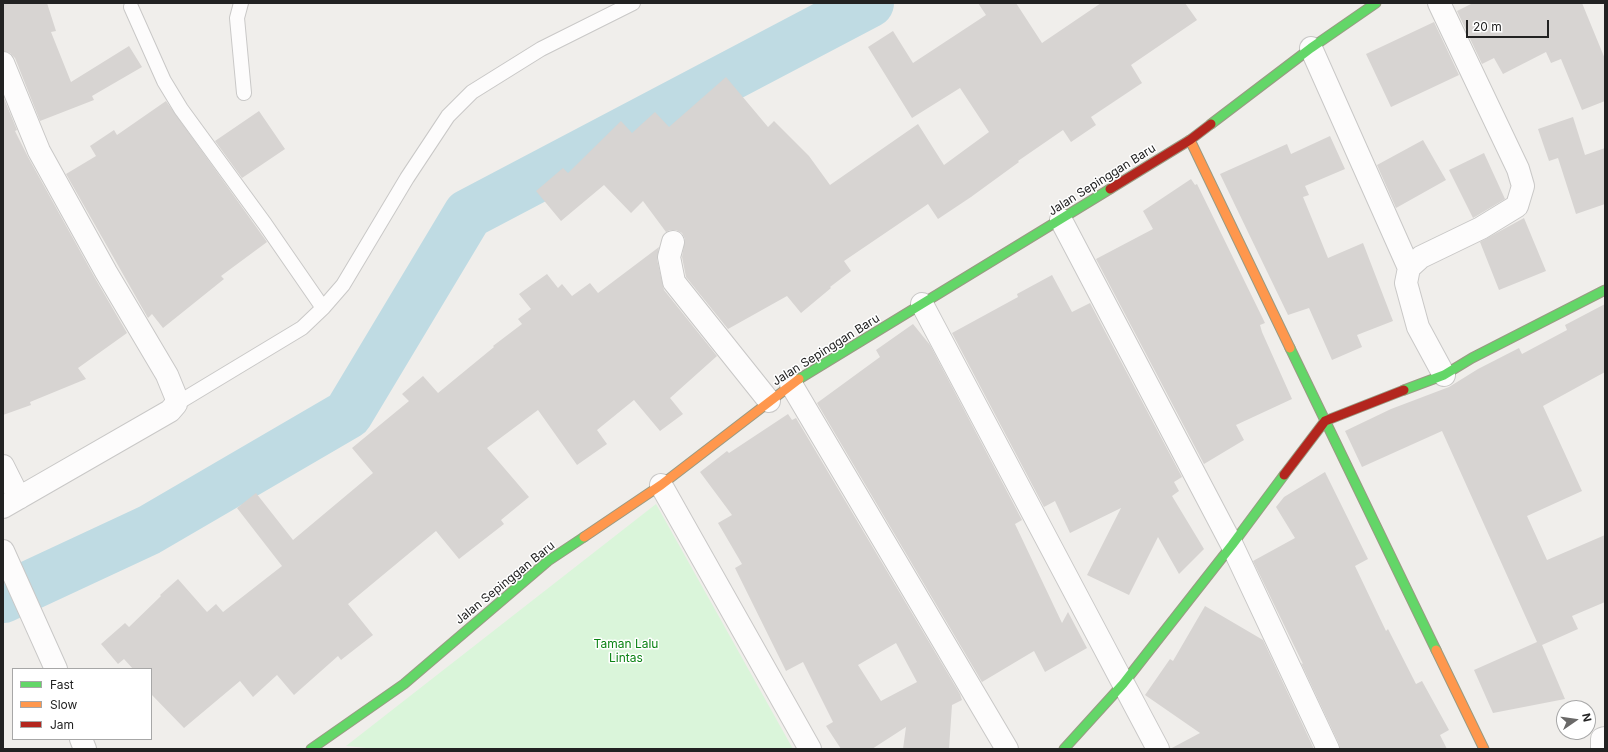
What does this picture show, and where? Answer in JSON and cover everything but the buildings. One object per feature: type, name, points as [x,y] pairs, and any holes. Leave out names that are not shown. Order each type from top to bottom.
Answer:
[{"type":"street","name":"Jalan Sepinggan Baru","points":[[311,749],[404,684],[548,561],[661,485],[791,384],[1190,140],[1311,48],[1376,3]]},
{"type":"street","points":[[1439,3],[1518,169],[1523,186],[1517,206],[1481,228],[1421,257],[1410,268],[1406,284],[1418,327],[1444,375]]},
{"type":"street","points":[[1311,48],[1410,268]]},
{"type":"street","points":[[3,63],[39,151],[106,272],[167,375],[176,397],[176,404],[170,410],[11,503],[3,466]]},
{"type":"street","points":[[1190,140],[1484,749]]},
{"type":"street","points":[[1060,220],[1232,545],[1328,749]]},
{"type":"street","points":[[674,242],[669,257],[674,282],[769,402]]},
{"type":"street","points":[[1064,749],[1123,684],[1232,545],[1325,421],[1444,375],[1472,358],[1605,290]]},
{"type":"street","points":[[922,304],[1158,749]]},
{"type":"street","points":[[791,384],[1007,749]]},
{"type":"street","points":[[661,485],[810,749]]},
{"type":"street","points":[[3,551],[56,668]]},
{"type":"street","points":[[1602,749],[1602,740],[1605,738]]},
{"type":"lane","points":[[241,3],[237,18],[244,93]]},
{"type":"lane","points":[[176,404],[302,328],[323,308],[343,285],[407,178],[448,116],[472,92],[541,49],[633,3]]},
{"type":"lane","points":[[131,6],[164,80],[181,109],[265,224],[323,308]]},
{"type":"green space","name":"Taman Lalu Lintas","points":[[656,504],[793,749],[377,749],[346,746]]},
{"type":"waterway","points":[[3,598],[149,530],[348,414],[468,214],[869,3]]},
{"type":"traffic: fast","points":[[1211,124],[1311,48],[1376,3]]},
{"type":"traffic: fast","points":[[799,379],[1110,189]]},
{"type":"traffic: fast","points":[[1404,390],[1444,375],[1472,358],[1605,290]]},
{"type":"traffic: fast","points":[[1290,348],[1436,650]]},
{"type":"traffic: fast","points":[[1064,749],[1123,684],[1232,545],[1284,475]]},
{"type":"traffic: fast","points":[[311,749],[404,684],[548,561],[584,537]]},
{"type":"traffic: slow","points":[[1190,140],[1290,348]]},
{"type":"traffic: slow","points":[[584,537],[661,485],[799,379]]},
{"type":"traffic: slow","points":[[1436,650],[1484,749]]},
{"type":"traffic: jam","points":[[1110,189],[1190,140],[1211,124]]},
{"type":"traffic: jam","points":[[1284,475],[1325,421],[1404,390]]}]
